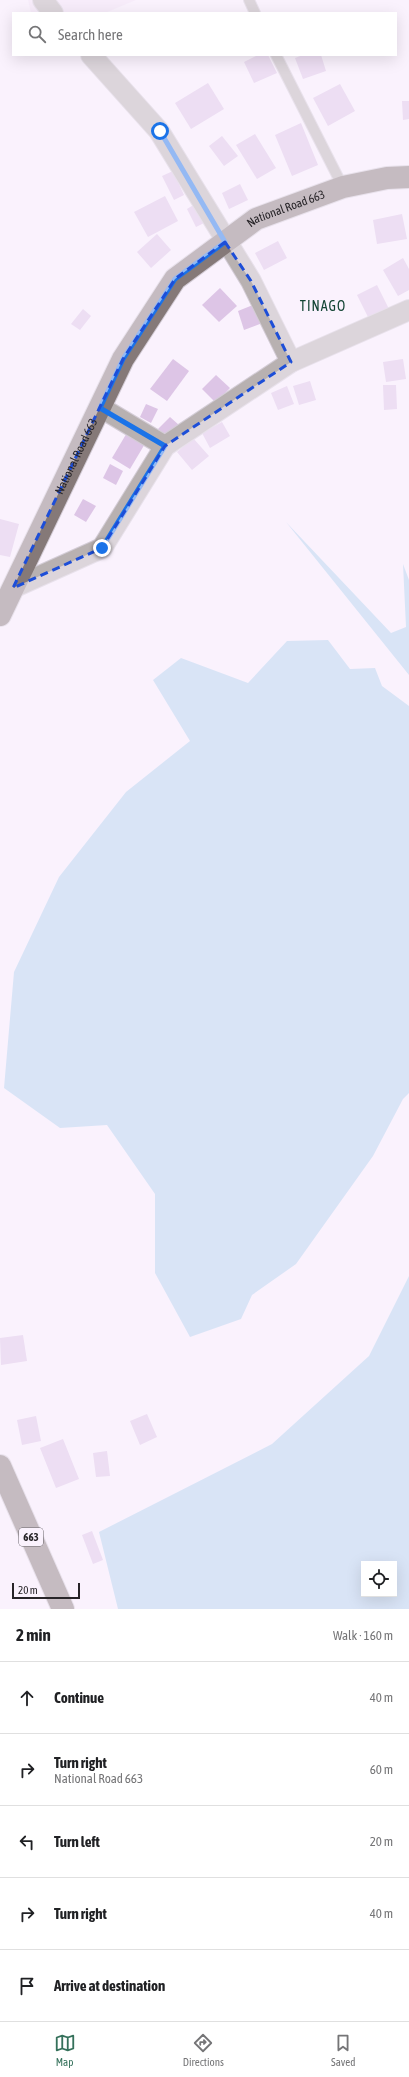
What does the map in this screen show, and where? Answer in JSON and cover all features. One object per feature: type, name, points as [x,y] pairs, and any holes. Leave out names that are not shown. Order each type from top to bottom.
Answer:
[{"type":"main road","name":"National Road 663","points":[[0,615],[123,359],[175,279],[256,219],[343,187],[387,178],[409,177]]},
{"type":"main road","name":"663","points":[[0,1466],[62,1609]]},
{"type":"street","points":[[43,0],[52,12]]},
{"type":"street","points":[[92,56],[160,131],[225,242],[251,281],[291,362]]},
{"type":"street","points":[[13,588],[102,548],[165,446],[291,362],[409,310]]},
{"type":"street","points":[[100,408],[165,446]]},
{"type":"lane","points":[[249,0],[255,12]]},
{"type":"lane","points":[[277,56],[343,187]]},
{"type":"highlighted area","points":[[225,242],[251,281],[291,362],[165,446],[102,548],[13,588],[123,359],[175,279]]},
{"type":"shaded area","points":[[28,0],[136,0],[107,12],[31,12]]},
{"type":"water","points":[[286,522],[391,633],[406,627],[403,564],[409,580],[409,675]]},
{"type":"water","points":[[328,640],[350,669],[375,668],[382,686],[409,706],[409,1093],[403,1099],[373,1156],[296,1264],[252,1295],[241,1319],[190,1337],[155,1273],[155,1194],[107,1125],[60,1128],[4,1088],[14,972],[59,877],[126,792],[190,741],[153,680],[181,658],[248,683],[287,641]]},
{"type":"water","points":[[409,1276],[409,1609],[118,1609],[99,1532],[272,1444],[369,1356]]},
{"type":"building","points":[[256,56],[268,56],[277,73],[254,83],[244,62]]},
{"type":"building","points":[[300,56],[321,56],[326,71],[303,79],[295,58]]},
{"type":"building","points":[[208,83],[224,109],[191,129],[175,103]]},
{"type":"building","points":[[340,84],[355,111],[328,126],[313,98]]},
{"type":"building","points":[[402,101],[409,101],[409,119],[403,120]]},
{"type":"building","points":[[301,123],[318,165],[292,176],[275,135]]},
{"type":"building","points":[[255,134],[276,168],[257,179],[236,145]]},
{"type":"building","points":[[222,136],[238,156],[224,166],[209,146]]},
{"type":"building","points":[[173,171],[184,195],[174,200],[162,176]]},
{"type":"building","points":[[240,184],[248,200],[229,209],[222,193]]},
{"type":"building","points":[[165,196],[178,221],[148,237],[134,212]]},
{"type":"building","points":[[195,204],[206,222],[196,227],[187,209]]},
{"type":"building","points":[[402,214],[407,239],[377,244],[373,220]]},
{"type":"building","points":[[157,234],[171,250],[151,268],[137,252]]},
{"type":"building","points":[[278,241],[287,258],[264,270],[255,253]]},
{"type":"building","points":[[403,258],[409,269],[409,290],[398,296],[383,270]]},
{"type":"building","points":[[377,285],[391,313],[371,323],[357,295]]},
{"type":"building","points":[[220,288],[237,306],[219,322],[202,305]]},
{"type":"building","points":[[258,303],[265,322],[244,330],[238,311]]},
{"type":"building","points":[[83,309],[91,316],[80,330],[71,324]]},
{"type":"building","points":[[173,359],[189,371],[167,401],[150,389]]},
{"type":"building","points":[[403,359],[406,379],[386,382],[383,362]]},
{"type":"building","points":[[216,375],[230,388],[216,403],[202,389]]},
{"type":"building","points":[[310,381],[316,400],[299,405],[293,386]]},
{"type":"building","points":[[383,385],[396,385],[397,409],[384,410]]},
{"type":"building","points":[[287,386],[294,404],[278,410],[271,393]]},
{"type":"building","points":[[146,404],[158,409],[151,423],[140,417]]},
{"type":"building","points":[[170,417],[179,425],[168,437],[158,429]]},
{"type":"building","points":[[222,422],[230,436],[210,448],[202,433]]},
{"type":"building","points":[[128,431],[146,442],[130,469],[112,458]]},
{"type":"building","points":[[193,438],[209,456],[192,470],[177,452]]},
{"type":"building","points":[[110,464],[123,471],[116,485],[103,478]]},
{"type":"building","points":[[83,499],[96,506],[86,522],[74,515]]},
{"type":"building","points":[[0,519],[19,524],[10,557],[0,555]]},
{"type":"building","points":[[23,1335],[27,1361],[1,1365],[0,1338]]},
{"type":"building","points":[[147,1414],[157,1437],[140,1445],[130,1421]]},
{"type":"building","points":[[36,1416],[41,1441],[22,1445],[17,1420]]},
{"type":"building","points":[[63,1439],[79,1479],[56,1488],[40,1448]]},
{"type":"building","points":[[107,1451],[110,1476],[96,1477],[93,1453]]},
{"type":"building","points":[[92,1531],[103,1560],[93,1564],[82,1535]]},
{"type":"district","name":"TINAGO","points":[[323,306]]},
{"type":"route","points":[[102,548],[165,446],[100,408],[123,359],[175,279],[225,242],[160,131]]}]
